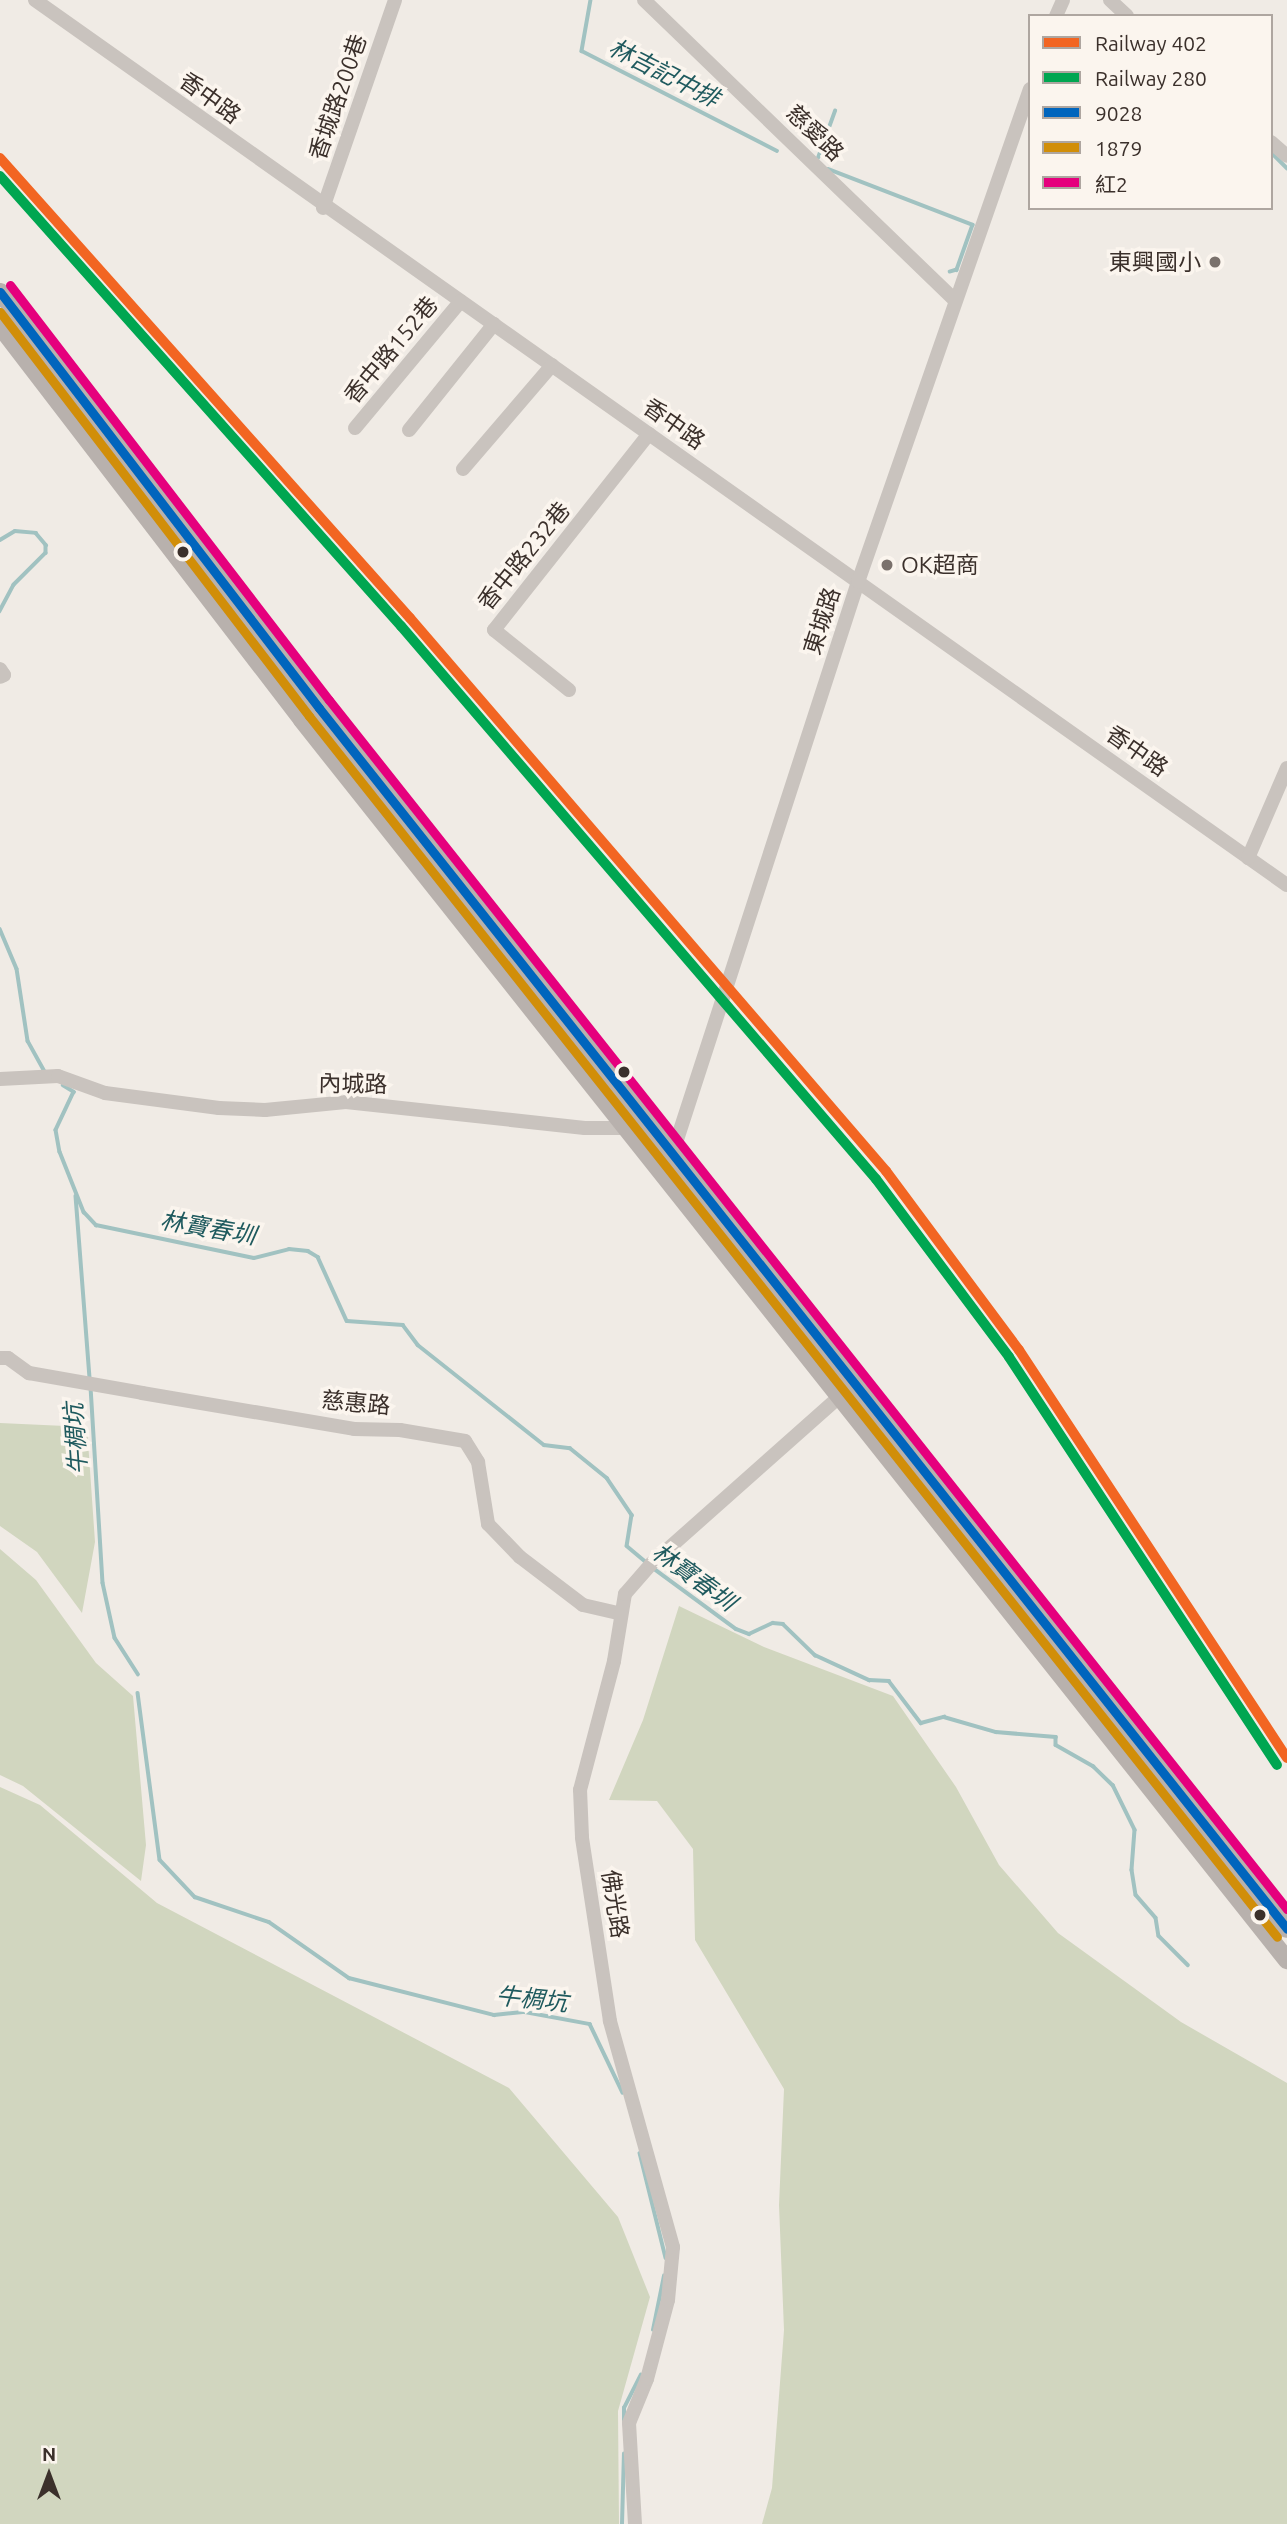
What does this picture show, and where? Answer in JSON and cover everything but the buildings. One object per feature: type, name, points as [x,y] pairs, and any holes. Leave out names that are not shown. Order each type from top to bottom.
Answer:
[{"type":"main road","points":[[0,292],[320,708],[649,1120],[1287,1930]]},
{"type":"main road","points":[[0,326],[173,546],[302,720],[629,1128],[1287,1960]]},
{"type":"main road","points":[[173,546],[188,536]]},
{"type":"main road","points":[[302,720],[320,708]]},
{"type":"street","name":"香中路","points":[[35,0],[323,208],[494,324],[1287,885]]},
{"type":"street","name":"香城路200巷","points":[[323,208],[395,0]]},
{"type":"street","name":"慈愛路","points":[[644,0],[954,299]]},
{"type":"street","points":[[1110,0],[1126,14]]},
{"type":"street","name":"東城路","points":[[658,1166],[673,1152],[858,582],[954,299],[1028,95]]},
{"type":"street","name":"香中路152巷","points":[[355,428],[461,301]]},
{"type":"street","points":[[409,430],[494,324]]},
{"type":"street","points":[[463,469],[552,365]]},
{"type":"street","name":"香中路232巷","points":[[569,690],[494,630],[649,434]]},
{"type":"street","points":[[0,669],[0,677]]},
{"type":"street","points":[[1248,858],[1287,768]]},
{"type":"street","name":"內城路","points":[[0,1079],[58,1076],[105,1093],[219,1108],[265,1110],[346,1102],[629,1128],[649,1120]]},
{"type":"street","name":"慈惠路","points":[[0,1358],[29,1373],[354,1429],[400,1430],[465,1441],[478,1462],[488,1524],[520,1557],[583,1605],[621,1614]]},
{"type":"street","name":"佛光路","points":[[635,2524],[629,2423],[647,2379],[668,2300],[673,2247],[610,2021],[582,1837],[580,1790],[614,1661],[625,1594],[650,1565],[840,1394],[856,1385]]},
{"type":"green space","points":[[0,1423],[87,1427],[95,1542],[82,1613],[37,1552],[0,1526]]},
{"type":"green space","points":[[0,1549],[36,1580],[96,1663],[133,1696],[146,1845],[141,1881],[23,1786],[0,1775]]},
{"type":"green space","points":[[679,1606],[764,1647],[893,1696],[956,1787],[999,1865],[1058,1933],[1181,2022],[1287,2083],[1287,2524],[762,2524],[772,2488],[784,2330],[779,2205],[784,2089],[695,1940],[693,1849],[657,1801],[609,1800],[643,1720]]},
{"type":"green space","points":[[0,1787],[40,1805],[157,1903],[509,2088],[618,2217],[650,2297],[618,2411],[619,2524],[0,2524]]},
{"type":"waterway","name":"林吉記中排","points":[[591,0],[582,51],[777,151]]},
{"type":"waterway","points":[[818,158],[835,111]]},
{"type":"waterway","points":[[1273,154],[1287,168]]},
{"type":"waterway","name":"林吉記中排","points":[[828,169],[973,225],[957,270],[950,272]]},
{"type":"waterway","name":"林寶春圳","points":[[0,540],[15,531],[36,533],[46,545],[46,553],[14,585],[0,611]]},
{"type":"waterway","name":"林寶春圳","points":[[0,929],[17,969],[28,1041],[45,1072]]},
{"type":"waterway","name":"林寶春圳","points":[[63,1085],[74,1092],[56,1130],[60,1152],[84,1212],[96,1225],[254,1258],[289,1249],[308,1251],[318,1257],[347,1321],[403,1325],[418,1345],[544,1445],[570,1448],[607,1478],[632,1515],[627,1546],[647,1563]]},
{"type":"waterway","name":"牛椆坑","points":[[76,1196],[90,1380]]},
{"type":"waterway","name":"牛椆坑","points":[[91,1387],[103,1583],[115,1638],[138,1674]]},
{"type":"waterway","name":"林寶春圳","points":[[653,1568],[736,1629],[749,1634],[773,1623],[783,1624],[815,1655],[869,1680],[889,1681],[921,1723],[944,1717],[996,1732],[1056,1737],[1056,1745],[1093,1766],[1113,1785],[1135,1830],[1132,1870],[1136,1895],[1156,1918],[1159,1936],[1188,1965]]},
{"type":"waterway","name":"牛椆坑","points":[[138,1693],[160,1860],[195,1897],[269,1922],[349,1978],[494,2015],[525,2012],[590,2024],[623,2093]]},
{"type":"waterway","name":"牛椆坑","points":[[640,2153],[666,2258]]},
{"type":"waterway","name":"牛椆坑","points":[[653,2330],[664,2276]]},
{"type":"waterway","name":"牛椆坑","points":[[624,2422],[624,2408],[641,2375]]},
{"type":"waterway","name":"牛椆坑","points":[[622,2524],[624,2454]]},
{"type":"rail line","name":"402","points":[[0,158],[410,618],[886,1171],[1019,1350],[1287,1758]]},
{"type":"rail line","name":"280","points":[[0,176],[401,626],[876,1179],[1009,1357],[1277,1765]]},
{"type":"transit line","name":"紅2","points":[[10,285],[329,700],[1287,1909]]},
{"type":"transit line","name":"9028","points":[[0,292],[319,708],[1287,1929]]},
{"type":"transit line","name":"1879","points":[[0,312],[309,716],[1277,1937]]},
{"type":"place","name":"東興國小","points":[[1215,262]]},
{"type":"place","name":"OK超商","points":[[887,565]]}]
